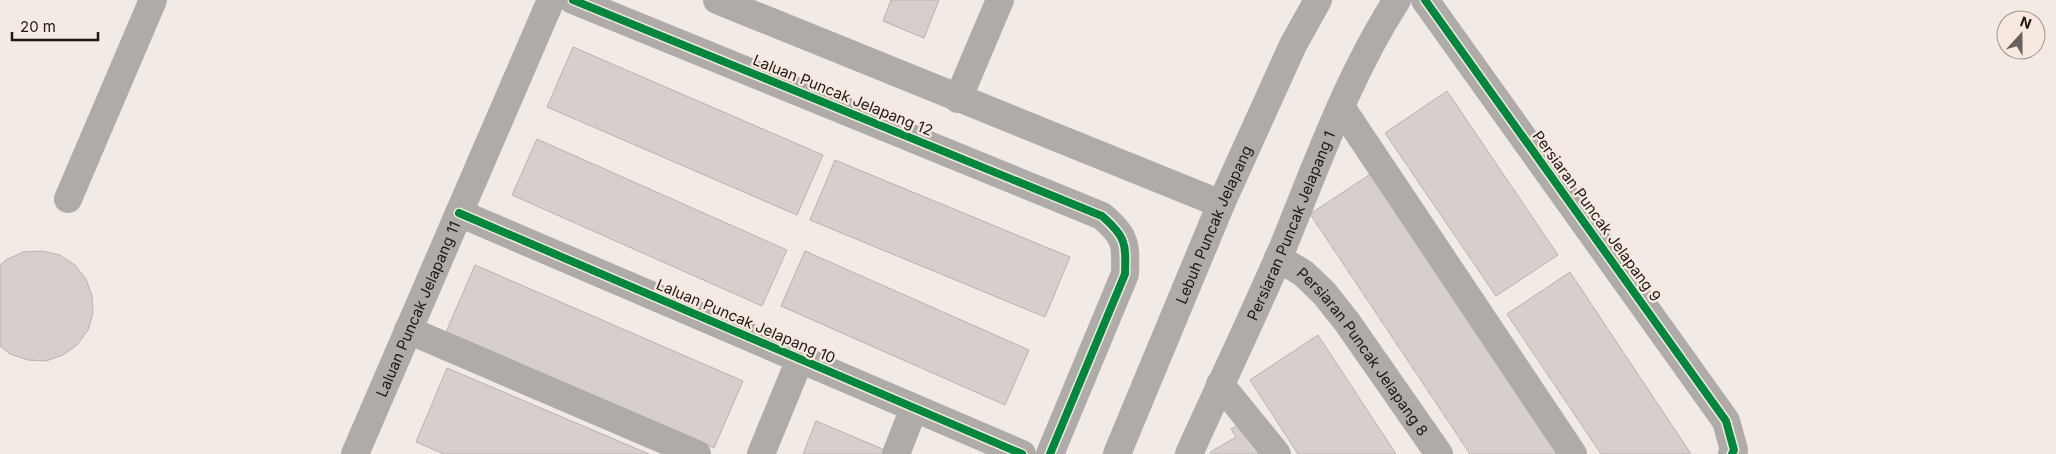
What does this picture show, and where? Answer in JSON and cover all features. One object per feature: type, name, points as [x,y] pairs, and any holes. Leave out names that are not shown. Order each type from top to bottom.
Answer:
[{"type":"street","points":[[68,199],[153,0]]},
{"type":"street","name":"Laluan Puncak Jelapang 11","points":[[361,452],[408,330],[551,0]]},
{"type":"street","name":"Laluan Puncak Jelapang 12","points":[[573,0],[1102,216],[1120,231],[1126,250],[1125,274],[1050,454]]},
{"type":"street","points":[[717,0],[958,99],[1222,204]]},
{"type":"street","points":[[958,99],[1000,0]]},
{"type":"street","name":"Lebuh Puncak Jelapang","points":[[1117,454],[1222,204],[1293,45],[1318,0]]},
{"type":"street","name":"Persiaran Puncak Jelapang 1","points":[[1189,454],[1278,258],[1341,107],[1365,55],[1397,0]]},
{"type":"street","name":"Persiaran Puncak Jelapang 9","points":[[1426,0],[1726,421],[1734,450],[1732,454]]},
{"type":"street","points":[[1341,107],[1574,454]]},
{"type":"street","name":"Laluan Puncak Jelapang 10","points":[[459,213],[1022,454]]},
{"type":"street","name":"Persiaran Puncak Jelapang 8","points":[[1278,258],[1303,273],[1324,293],[1347,322],[1439,454]]},
{"type":"street","points":[[408,330],[697,454]]},
{"type":"street","points":[[761,454],[800,359]]},
{"type":"street","points":[[1220,384],[1277,454]]},
{"type":"street","points":[[896,454],[914,408]]},
{"type":"building","points":[[891,0],[939,0],[924,38],[883,21]]},
{"type":"building","points":[[573,47],[823,155],[797,215],[547,107]]},
{"type":"building","points":[[1447,91],[1558,255],[1496,296],[1385,133]]},
{"type":"building","points":[[537,139],[787,250],[762,306],[512,195]]},
{"type":"building","points":[[835,160],[1070,257],[1045,317],[810,220]]},
{"type":"building","points":[[1372,173],[1560,454],[1470,454],[1310,214]]},
{"type":"building","points":[[42,251],[60,255],[75,265],[86,279],[92,296],[93,313],[88,330],[77,345],[63,355],[46,361],[28,360],[10,354],[0,346],[0,265],[23,252]]},
{"type":"building","points":[[805,251],[1029,350],[1005,405],[781,306]]},
{"type":"building","points":[[475,265],[743,381],[714,448],[446,332]]},
{"type":"building","points":[[1570,272],[1691,454],[1601,454],[1507,314]]},
{"type":"building","points":[[1318,335],[1396,454],[1298,454],[1250,380]]},
{"type":"building","points":[[447,368],[649,454],[444,454],[416,442]]},
{"type":"building","points":[[816,421],[885,450],[883,454],[803,454]]},
{"type":"building","points":[[1243,423],[1264,454],[1210,454],[1236,437],[1231,429]]},
{"type":"cycle path","points":[[573,0],[1102,216],[1110,223],[1123,241],[1125,274],[1050,454]]},
{"type":"cycle path","points":[[1425,0],[1726,421],[1734,450],[1732,454]]},
{"type":"cycle path","points":[[459,213],[1022,454]]}]
